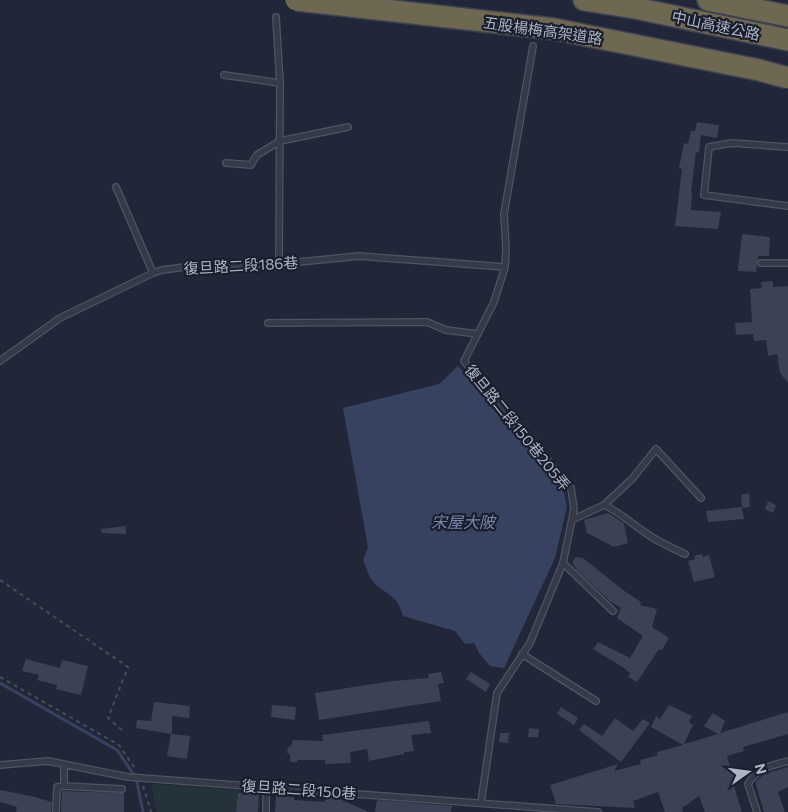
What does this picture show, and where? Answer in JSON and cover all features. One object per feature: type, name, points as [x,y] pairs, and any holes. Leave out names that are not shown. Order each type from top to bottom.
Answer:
[{"type":"highway","name":"五股楊梅高架道路","points":[[296,0],[554,29],[759,70],[788,78]]},
{"type":"highway","name":"中山高速公路","points":[[584,0],[635,8],[788,40]]},
{"type":"highway","name":"中山高速公路","points":[[708,0],[788,16]]},
{"type":"lane","points":[[276,17],[280,83],[279,264]]},
{"type":"lane","name":"復旦路二段150巷205弄","points":[[481,802],[497,693],[530,643],[563,563],[574,510],[571,488],[464,360],[494,302],[505,267],[504,214],[533,46]]},
{"type":"lane","points":[[224,75],[280,83]]},
{"type":"lane","points":[[226,163],[251,165],[257,155],[280,141],[348,127]]},
{"type":"lane","points":[[788,147],[732,144],[709,147],[704,194],[788,206]]},
{"type":"lane","points":[[116,187],[153,273]]},
{"type":"lane","name":"復旦路二段186巷","points":[[0,361],[60,318],[162,270],[207,264],[279,264],[359,256],[505,267]]},
{"type":"lane","points":[[761,263],[788,263]]},
{"type":"lane","points":[[268,322],[427,322],[446,330],[478,334]]},
{"type":"lane","points":[[572,520],[604,505],[632,479],[656,449],[701,498]]},
{"type":"lane","points":[[604,505],[618,511],[641,530],[666,546],[685,554]]},
{"type":"lane","points":[[563,563],[613,611]]},
{"type":"lane","points":[[522,654],[596,701]]},
{"type":"lane","name":"復旦路二段150巷","points":[[0,764],[48,761],[141,778],[598,812]]},
{"type":"lane","points":[[757,812],[748,784],[753,775],[760,770],[788,761]]},
{"type":"lane","points":[[64,764],[64,786]]},
{"type":"lane","points":[[56,812],[57,787],[122,789]]},
{"type":"lane","points":[[266,787],[266,812]]},
{"type":"path","points":[[0,580],[128,667],[108,718],[122,730]]},
{"type":"path","points":[[0,677],[119,745],[141,778],[151,812]]},
{"type":"shaded area","points":[[151,784],[238,790],[236,812],[157,812]]},
{"type":"water","name":"宋屋大陂","points":[[458,366],[525,438],[564,493],[567,507],[555,558],[504,668],[490,666],[479,653],[474,643],[465,644],[455,631],[403,616],[397,602],[371,579],[363,560],[368,547],[343,408],[439,384]]},
{"type":"building","points":[[697,122],[719,125],[717,138],[701,135],[699,153],[696,152],[691,210],[721,212],[718,229],[675,226],[682,169],[679,168],[684,143],[688,144],[691,131],[695,131]]},
{"type":"building","points":[[742,234],[770,237],[769,256],[758,256],[756,272],[738,271]]},
{"type":"building","points":[[773,281],[773,287],[788,286],[788,383],[780,373],[777,354],[768,356],[766,340],[754,341],[753,334],[736,335],[735,323],[752,322],[750,289],[762,288],[761,282]]},
{"type":"building","points":[[749,493],[750,507],[742,508],[744,519],[708,522],[706,511],[742,507],[741,495]]},
{"type":"building","points":[[768,501],[776,505],[773,513],[765,509]]},
{"type":"building","points":[[608,513],[625,524],[628,543],[614,547],[587,533],[584,520]]},
{"type":"building","points":[[126,526],[126,534],[102,533],[101,529]]},
{"type":"building","points":[[702,554],[703,557],[709,555],[715,577],[694,582],[688,561],[695,559],[694,556]]},
{"type":"building","points":[[576,557],[583,558],[641,602],[640,605],[657,609],[652,627],[669,638],[662,650],[659,649],[637,682],[628,677],[630,673],[624,668],[593,649],[598,642],[630,658],[643,636],[617,618],[621,608],[611,602],[577,570],[572,562]]},
{"type":"building","points":[[26,659],[60,668],[62,660],[88,666],[81,695],[56,689],[57,685],[37,680],[39,675],[22,671]]},
{"type":"building","points":[[441,672],[444,683],[438,684],[441,701],[319,720],[315,693],[393,681],[429,678],[428,674]]},
{"type":"building","points":[[471,672],[490,684],[486,692],[466,679]]},
{"type":"building","points":[[154,702],[190,706],[189,718],[172,716],[172,734],[190,736],[187,759],[167,756],[171,734],[136,728],[137,720],[151,721]]},
{"type":"building","points":[[272,705],[296,707],[295,720],[271,717]]},
{"type":"building","points":[[669,705],[692,716],[689,722],[693,725],[684,744],[718,734],[704,726],[713,713],[725,721],[720,733],[788,712],[788,734],[743,747],[744,751],[727,756],[731,772],[735,771],[734,786],[742,812],[705,812],[699,796],[682,808],[683,812],[665,812],[658,792],[633,801],[635,808],[556,804],[550,785],[618,764],[614,771],[641,764],[640,760],[658,755],[657,752],[683,745],[651,727],[656,716],[660,719]]},
{"type":"building","points":[[561,707],[578,718],[574,725],[557,714]]},
{"type":"building","points":[[615,718],[633,731],[643,719],[650,723],[621,762],[579,730],[584,724],[602,736]]},
{"type":"building","points":[[429,721],[431,733],[411,735],[414,751],[404,752],[404,754],[369,761],[367,749],[350,752],[351,763],[325,764],[325,760],[298,760],[297,762],[290,762],[290,754],[287,753],[288,747],[291,746],[293,740],[323,741],[322,735]]},
{"type":"building","points":[[529,728],[539,729],[538,737],[528,737]]},
{"type":"building","points":[[500,733],[509,733],[508,743],[499,742]]},
{"type":"building","points":[[788,767],[788,787],[778,792],[785,812],[764,812],[755,782],[764,774]]},
{"type":"building","points":[[0,790],[52,802],[51,812],[16,812],[17,807],[0,802]]},
{"type":"building","points":[[62,791],[124,793],[124,812],[61,812]]},
{"type":"building","points":[[238,793],[259,794],[258,812],[236,812]]},
{"type":"building","points":[[276,796],[294,797],[294,800],[325,802],[325,797],[337,798],[369,812],[275,812]]},
{"type":"building","points":[[377,800],[452,806],[451,812],[375,812]]},
{"type":"waterway","points":[[0,683],[117,750],[136,778],[143,812]]}]
